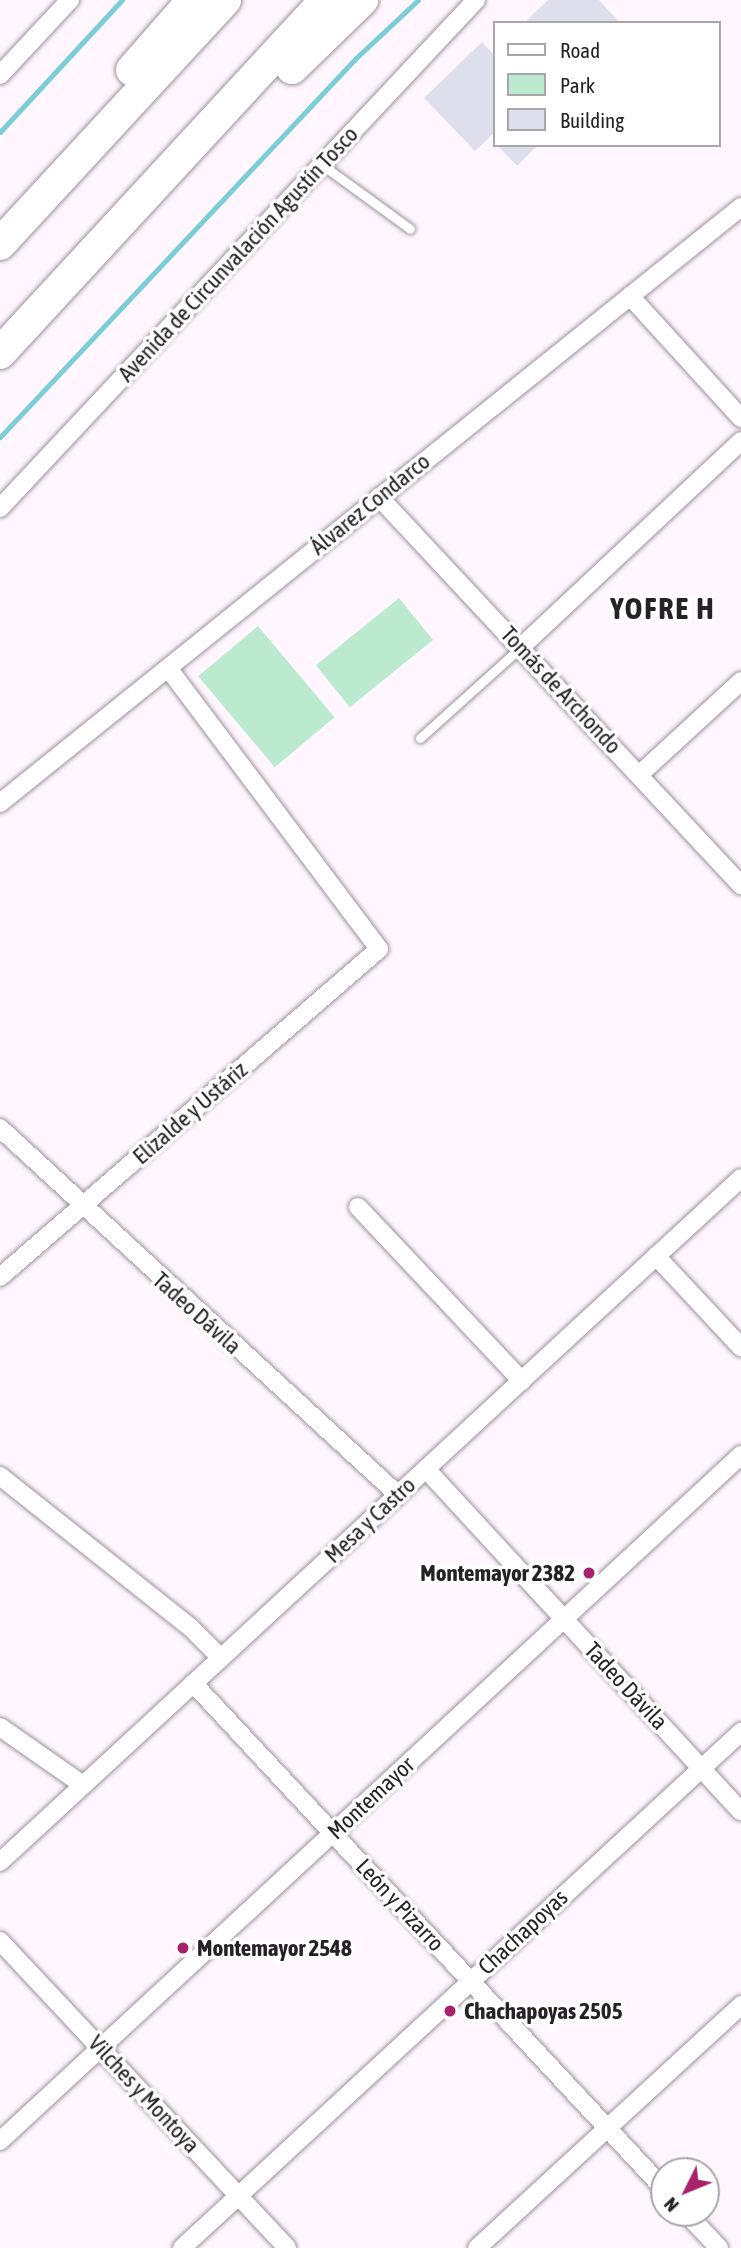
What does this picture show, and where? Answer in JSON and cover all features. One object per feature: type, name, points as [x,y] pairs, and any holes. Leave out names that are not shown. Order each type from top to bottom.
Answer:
[{"type":"highway","points":[[0,215],[193,0]]},
{"type":"highway","points":[[0,244],[225,0]]},
{"type":"highway","points":[[0,353],[326,0]]},
{"type":"highway","points":[[187,152],[268,94],[362,0]]},
{"type":"street","name":"Avenida de Circunvalación Agustín Tosco","points":[[0,508],[476,0]]},
{"type":"street","points":[[0,75],[62,3]]},
{"type":"street","name":"Álvarez Condarco","points":[[0,803],[741,207]]},
{"type":"street","points":[[631,296],[741,418]]},
{"type":"street","points":[[521,647],[741,441]]},
{"type":"street","name":"Tomás de Archondo","points":[[379,497],[640,774],[741,886]]},
{"type":"street","name":"Elizalde y Ustáriz","points":[[0,1277],[379,949],[167,668]]},
{"type":"street","points":[[640,774],[741,681]]},
{"type":"street","name":"Tadeo Dávila","points":[[0,1128],[397,1494]]},
{"type":"street","name":"Mesa y Castro","points":[[0,1862],[741,1178]]},
{"type":"street","points":[[358,1207],[522,1381]]},
{"type":"street","points":[[656,1256],[741,1347]]},
{"type":"street","name":"Montemayor","points":[[0,2141],[741,1455]]},
{"type":"street","name":"Tadeo Dávila","points":[[426,1469],[741,1811]]},
{"type":"street","points":[[0,1476],[191,1628],[221,1658]]},
{"type":"street","name":"León y Pizarro","points":[[193,1683],[650,2174]]},
{"type":"street","points":[[0,1727],[83,1785]]},
{"type":"street","name":"Chachapoyas","points":[[182,2248],[741,1732]]},
{"type":"street","name":"Vilches y Montoya","points":[[0,1941],[288,2248]]},
{"type":"street","points":[[477,2248],[741,2005]]},
{"type":"street","points":[[700,2227],[719,2248]]},
{"type":"lane","points":[[321,164],[410,229]]},
{"type":"lane","points":[[420,738],[521,647]]},
{"type":"green space","points":[[399,598],[433,640],[350,707],[316,665]]},
{"type":"green space","points":[[258,626],[334,717],[275,767],[198,676]]},
{"type":"building","points":[[548,0],[599,0],[618,21],[526,21]]},
{"type":"building","points":[[482,42],[492,53],[492,135],[475,151],[424,98]]},
{"type":"building","points":[[499,147],[536,147],[517,166]]},
{"type":"waterway","points":[[0,132],[122,0]]},
{"type":"waterway","points":[[0,437],[355,59],[418,0]]},
{"type":"place","name":"Montemayor 2382","points":[[589,1573]]},
{"type":"place","name":"Montemayor 2548","points":[[183,1948]]},
{"type":"place","name":"Chachapoyas 2505","points":[[450,2011]]},
{"type":"district","name":"YOFRE H","points":[[663,608]]}]
